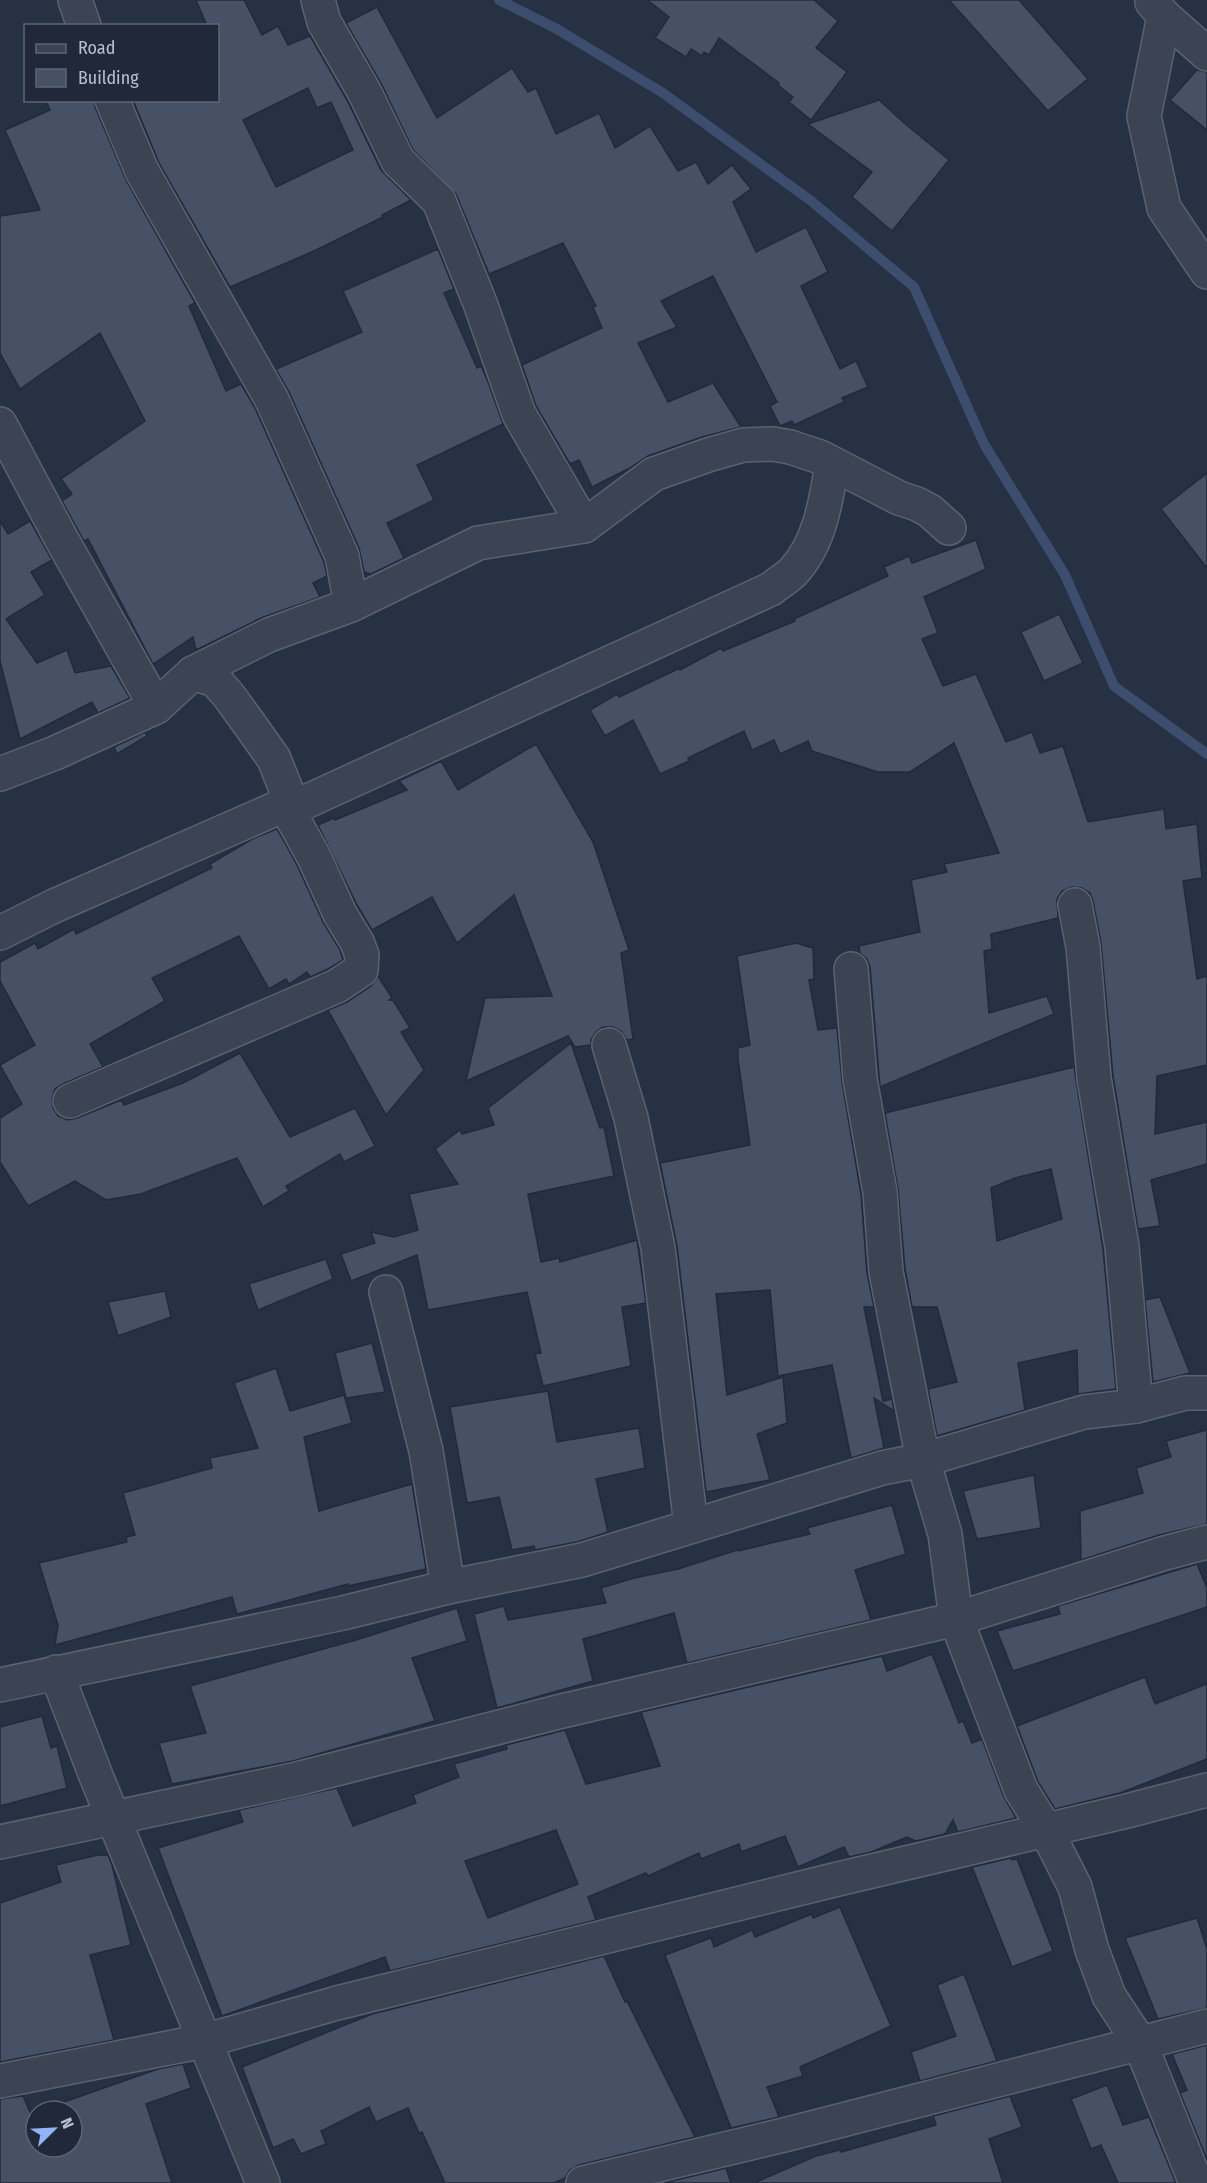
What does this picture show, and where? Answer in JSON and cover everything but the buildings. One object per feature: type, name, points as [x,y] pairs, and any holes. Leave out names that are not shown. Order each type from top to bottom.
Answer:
[{"type":"street","points":[[75,0],[83,24]]},
{"type":"street","points":[[318,0],[324,22],[365,93],[398,161],[439,201],[480,303],[519,414],[584,526]]},
{"type":"street","points":[[1157,8],[1207,54]]},
{"type":"street","points":[[1157,8],[1144,116],[1164,208],[1207,272]]},
{"type":"street","points":[[113,102],[142,171],[272,400],[342,556],[351,605]]},
{"type":"street","points":[[0,424],[156,707]]},
{"type":"street","points":[[0,774],[55,753],[156,707],[194,674],[269,635],[351,605],[478,543],[584,526],[654,474],[744,445],[773,444],[790,447],[832,464],[930,511],[949,528]]},
{"type":"street","points":[[0,933],[54,906],[290,806],[771,589],[792,573],[808,553],[825,503],[832,464]]},
{"type":"street","points":[[70,1101],[337,986],[362,970],[362,955],[359,946],[340,914],[290,806],[273,759],[229,696],[214,680],[194,674]]},
{"type":"street","points":[[1075,905],[1083,947],[1094,1078],[1122,1247],[1136,1406]]},
{"type":"street","points":[[851,969],[860,1079],[880,1192],[886,1272],[923,1460],[945,1534],[956,1619],[1021,1790],[1046,1830],[1076,1887],[1092,1950],[1110,1996],[1140,2043],[1196,2183]]},
{"type":"street","points":[[609,1045],[631,1118],[658,1248],[690,1526]]},
{"type":"street","points":[[386,1292],[426,1451],[448,1587]]},
{"type":"street","points":[[1,1682],[343,1613],[448,1587],[582,1560],[882,1468],[923,1460],[1084,1412],[1136,1406],[1185,1393],[1207,1393]]},
{"type":"street","points":[[0,1842],[297,1779],[558,1712],[956,1619],[1165,1553],[1207,1542]]},
{"type":"street","points":[[56,1672],[96,1776],[263,2183]]},
{"type":"street","points":[[0,2081],[204,2041],[337,2003],[826,1881],[1127,1811],[1207,1790]]},
{"type":"street","points":[[583,2183],[789,2134],[1207,2026]]},
{"type":"waterway","points":[[499,0],[557,29],[663,93],[810,200],[914,287],[984,444],[1065,575],[1114,686],[1207,754]]}]
